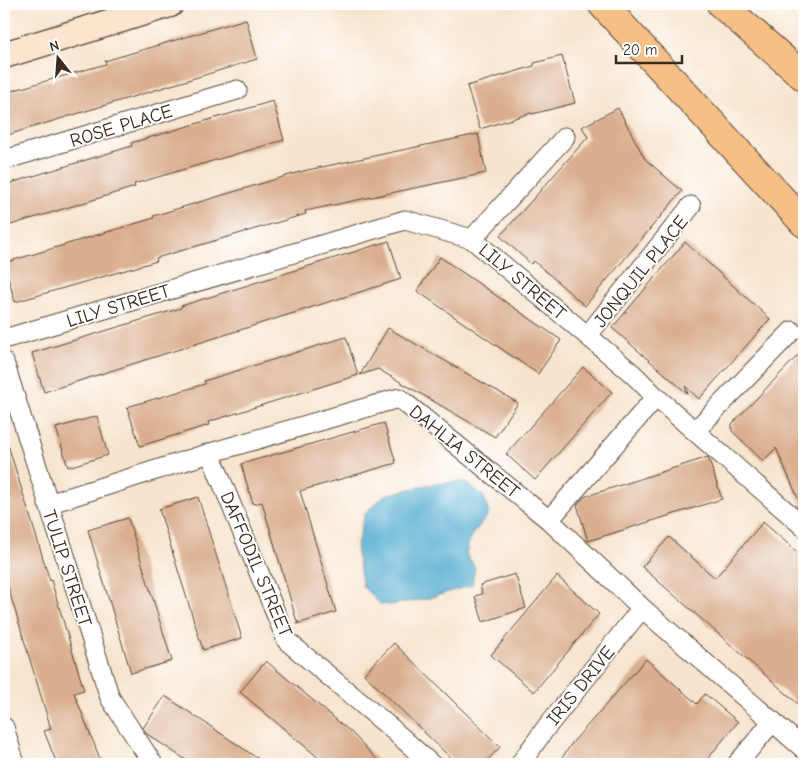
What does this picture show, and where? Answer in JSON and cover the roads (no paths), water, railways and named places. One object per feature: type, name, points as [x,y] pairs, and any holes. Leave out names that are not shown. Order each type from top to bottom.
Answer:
[{"type":"main road","points":[[602,4],[804,223]]},
{"type":"main road","points":[[721,4],[804,77]]},
{"type":"street","points":[[4,56],[170,4]]},
{"type":"street","name":"ROSE PLACE","points":[[4,160],[237,90]]},
{"type":"street","points":[[472,239],[565,137]]},
{"type":"street","name":"JONQUIL PLACE","points":[[588,335],[691,206]]},
{"type":"street","name":"LILY STREET","points":[[4,339],[405,220],[472,239],[633,374],[656,397],[804,527]]},
{"type":"street","points":[[694,431],[792,330]]},
{"type":"street","name":"TULIP STREET","points":[[4,362],[110,698],[153,764]]},
{"type":"street","points":[[549,520],[656,397]]},
{"type":"street","name":"DAHLIA STREET","points":[[48,504],[210,453],[400,398],[549,520],[642,608],[804,749]]},
{"type":"street","name":"DAFFODIL STREET","points":[[210,453],[287,641],[431,764]]},
{"type":"street","name":"IRIS DRIVE","points":[[520,764],[545,729],[642,608]]},
{"type":"street","points":[[737,764],[773,721]]},
{"type":"street","points":[[4,727],[15,764]]},
{"type":"water","points":[[464,481],[484,496],[489,514],[471,536],[466,554],[475,567],[472,585],[426,599],[392,605],[380,604],[363,587],[356,548],[365,513],[385,495],[426,485]]}]
